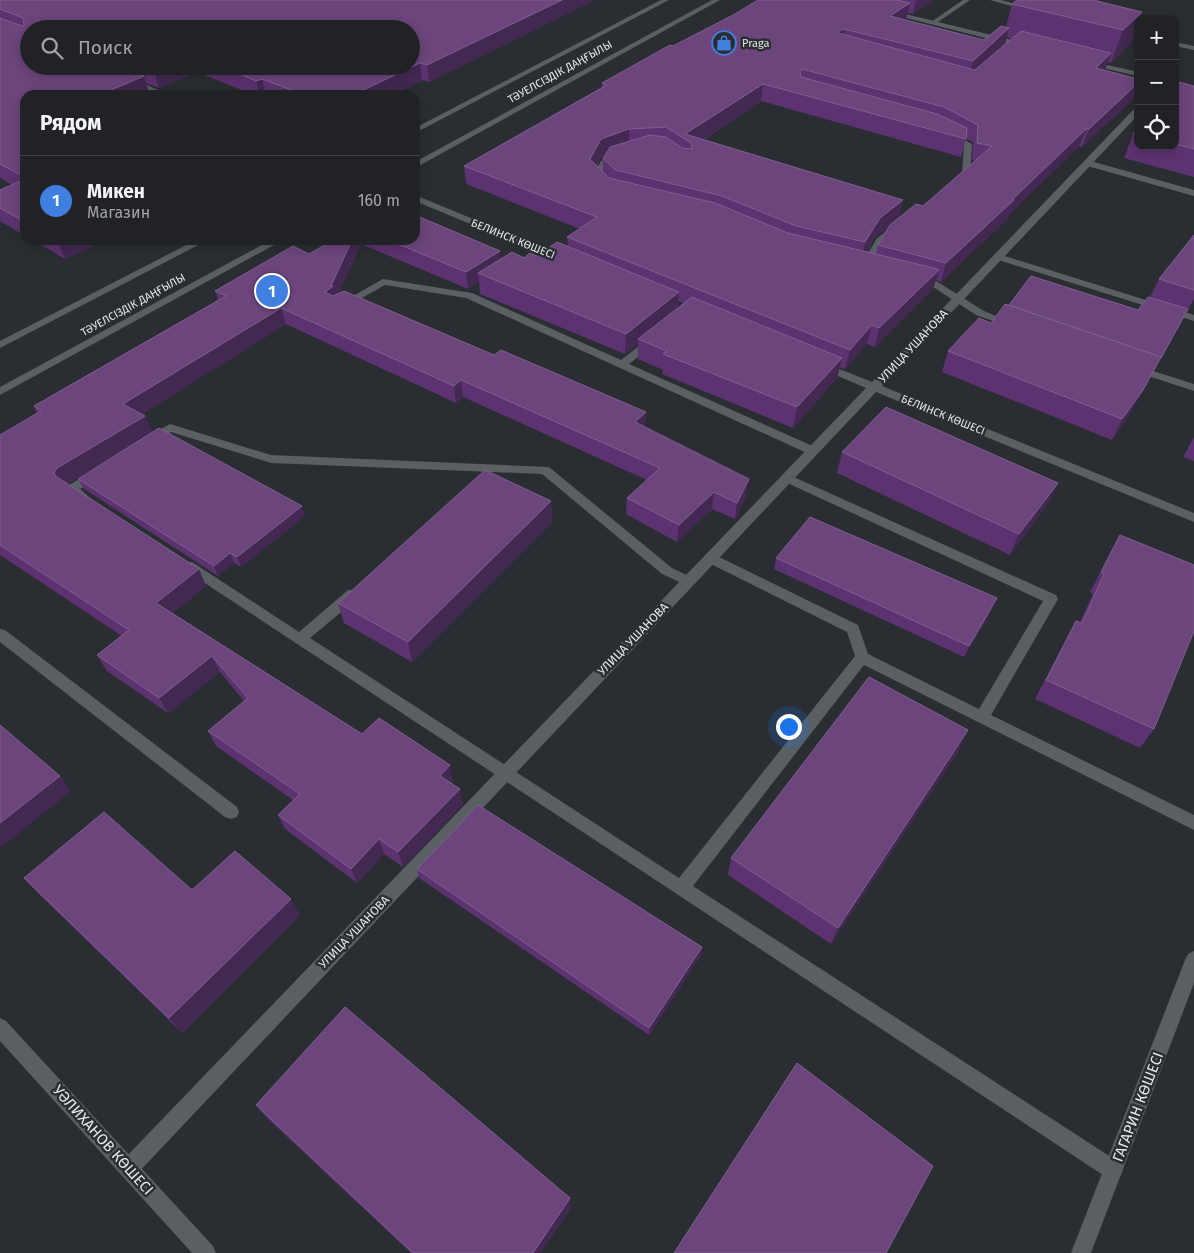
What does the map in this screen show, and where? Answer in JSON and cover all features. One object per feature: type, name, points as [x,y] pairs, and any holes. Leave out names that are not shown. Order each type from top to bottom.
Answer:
[{"type":"street","name":"ТӘУЕЛСІЗДІК ДАҢҒЫЛЫ","points":[[420,127],[666,0]]},
{"type":"street","name":"ТӘУЕЛСІЗДІК ДАҢҒЫЛЫ","points":[[420,162],[717,0]]},
{"type":"street","points":[[933,23],[967,0]]},
{"type":"street","points":[[993,0],[1041,12]]},
{"type":"street","points":[[878,9],[1033,48]]},
{"type":"street","points":[[1006,50],[1014,43]]},
{"type":"street","points":[[1179,45],[1194,48]]},
{"type":"street","points":[[1080,60],[1134,73]]},
{"type":"street","points":[[117,75],[154,90]]},
{"type":"street","name":"УЛИЦА УШАНОВА","points":[[129,1168],[1134,114]]},
{"type":"street","points":[[944,132],[968,144],[966,174],[950,186]]},
{"type":"street","points":[[612,192],[596,178],[605,161],[629,152]]},
{"type":"street","points":[[1087,163],[1194,193]]},
{"type":"street","name":"БЕЛИНСК КӨШЕСІ","points":[[420,200],[535,252],[574,264]]},
{"type":"street","points":[[865,267],[880,240],[903,222]]},
{"type":"street","name":"ТӘУЕЛСІЗДІК ДАҢҒЫЛЫ","points":[[0,345],[193,245]]},
{"type":"street","name":"ТӘУЕЛСІЗДІК ДАҢҒЫЛЫ","points":[[0,392],[269,245]]},
{"type":"street","points":[[998,257],[1194,318]]},
{"type":"street","points":[[904,276],[933,283],[980,313],[1026,330]]},
{"type":"street","points":[[336,308],[383,282],[472,292],[622,364],[813,451]]},
{"type":"street","points":[[622,364],[659,334]]},
{"type":"street","name":"БЕЛИНСК КӨШЕСІ","points":[[812,362],[1194,518]]},
{"type":"street","points":[[1128,366],[1194,388]]},
{"type":"street","points":[[137,448],[170,428],[271,458],[545,470],[667,571],[688,581]]},
{"type":"street","points":[[486,481],[501,468]]},
{"type":"street","points":[[96,505],[71,489],[104,469]]},
{"type":"street","points":[[787,478],[1051,599],[982,717]]},
{"type":"street","points":[[710,558],[853,628],[862,656],[1194,823]]},
{"type":"street","points":[[177,559],[682,886],[1113,1170]]},
{"type":"street","points":[[300,639],[366,583]]},
{"type":"street","points":[[0,634],[231,812]]},
{"type":"street","points":[[682,886],[862,656]]},
{"type":"street","name":"ГАГАРИН КӨШЕСІ","points":[[1081,1253],[1194,960]]},
{"type":"street","name":"УӘЛИХАНОВ КӨШЕСІ","points":[[0,1027],[206,1253]]},
{"type":"building","points":[[0,0],[562,0],[427,65],[420,63],[420,20],[23,20],[23,18],[0,9]]},
{"type":"building","points":[[758,0],[897,0],[910,3],[890,16],[984,40],[1001,26],[1009,28],[973,61],[844,29],[838,33],[975,70],[1021,31],[1111,53],[1096,68],[1134,78],[1134,87],[1089,129],[1086,129],[1014,200],[946,263],[878,245],[890,225],[916,204],[923,206],[992,146],[977,143],[978,125],[944,107],[802,69],[800,71],[801,77],[937,114],[967,128],[966,139],[763,84],[685,134],[903,200],[880,218],[865,242],[796,226],[722,196],[616,170],[603,159],[610,147],[650,135],[666,137],[682,148],[692,149],[691,143],[666,127],[629,129],[601,139],[590,159],[609,178],[715,203],[788,233],[939,270],[879,328],[872,325],[850,350],[567,237],[597,217],[464,166],[607,85],[602,83],[670,45],[673,46]]},
{"type":"building","points":[[1017,0],[1097,0],[1142,12],[1139,15],[1134,15],[1134,20],[1123,30],[1012,4]]},
{"type":"building","points":[[0,18],[20,25],[20,75],[144,76],[111,90],[20,90],[20,174],[0,164]]},
{"type":"building","points":[[242,75],[395,75],[363,90],[292,90],[262,79],[256,81]]},
{"type":"building","points":[[1179,82],[1194,86],[1194,149],[1179,145]]},
{"type":"building","points":[[20,181],[20,219],[0,208],[0,190]]},
{"type":"building","points":[[420,217],[500,251],[466,272],[400,245],[420,245]]},
{"type":"building","points":[[1194,235],[1194,290],[1159,279]]},
{"type":"building","points":[[557,242],[679,292],[626,334],[478,273],[512,252],[524,258],[530,253],[537,256]]},
{"type":"building","points":[[324,245],[350,245],[331,286],[333,286],[325,292],[333,296],[344,291],[494,355],[501,350],[646,412],[635,422],[749,479],[737,503],[714,492],[679,525],[627,498],[660,468],[461,380],[454,386],[281,308],[123,404],[145,416],[57,468],[54,473],[57,477],[199,569],[156,603],[362,734],[379,718],[450,765],[440,776],[460,789],[398,852],[379,839],[351,869],[278,815],[300,794],[208,731],[248,698],[212,656],[159,698],[97,655],[129,630],[0,545],[0,435],[41,411],[34,406],[226,296],[215,291],[293,246],[309,254]]},
{"type":"building","points":[[1031,276],[1138,310],[1148,297],[1188,309],[1161,358],[1009,305]]},
{"type":"building","points":[[692,297],[842,358],[797,407],[663,354],[667,351],[638,339]]},
{"type":"building","points":[[1005,304],[1161,357],[1143,390],[1122,419],[948,351],[979,318],[991,323]]},
{"type":"building","points":[[886,407],[1058,483],[1019,534],[842,452]]},
{"type":"building","points":[[159,428],[302,506],[237,557],[230,553],[214,566],[78,479]]},
{"type":"building","points":[[485,470],[551,501],[408,642],[338,603]]},
{"type":"building","points":[[810,517],[997,598],[969,646],[776,558]]},
{"type":"building","points":[[1120,535],[1194,565],[1194,631],[1154,729],[1046,680],[1076,621],[1082,623],[1104,574],[1101,572]]},
{"type":"building","points":[[869,677],[968,730],[838,928],[731,858]]},
{"type":"building","points":[[0,725],[60,776],[0,823]]},
{"type":"building","points":[[478,805],[702,947],[649,1028],[417,869]]},
{"type":"building","points":[[104,812],[192,890],[235,851],[291,899],[169,1018],[24,878]]},
{"type":"building","points":[[345,1007],[570,1198],[533,1253],[413,1253],[256,1105]]},
{"type":"building","points":[[797,1063],[933,1166],[886,1253],[674,1253]]},
{"type":"place","name":"Praga","points":[[724,43]]},
{"type":"place","name":"Микен","points":[[272,291]]}]
